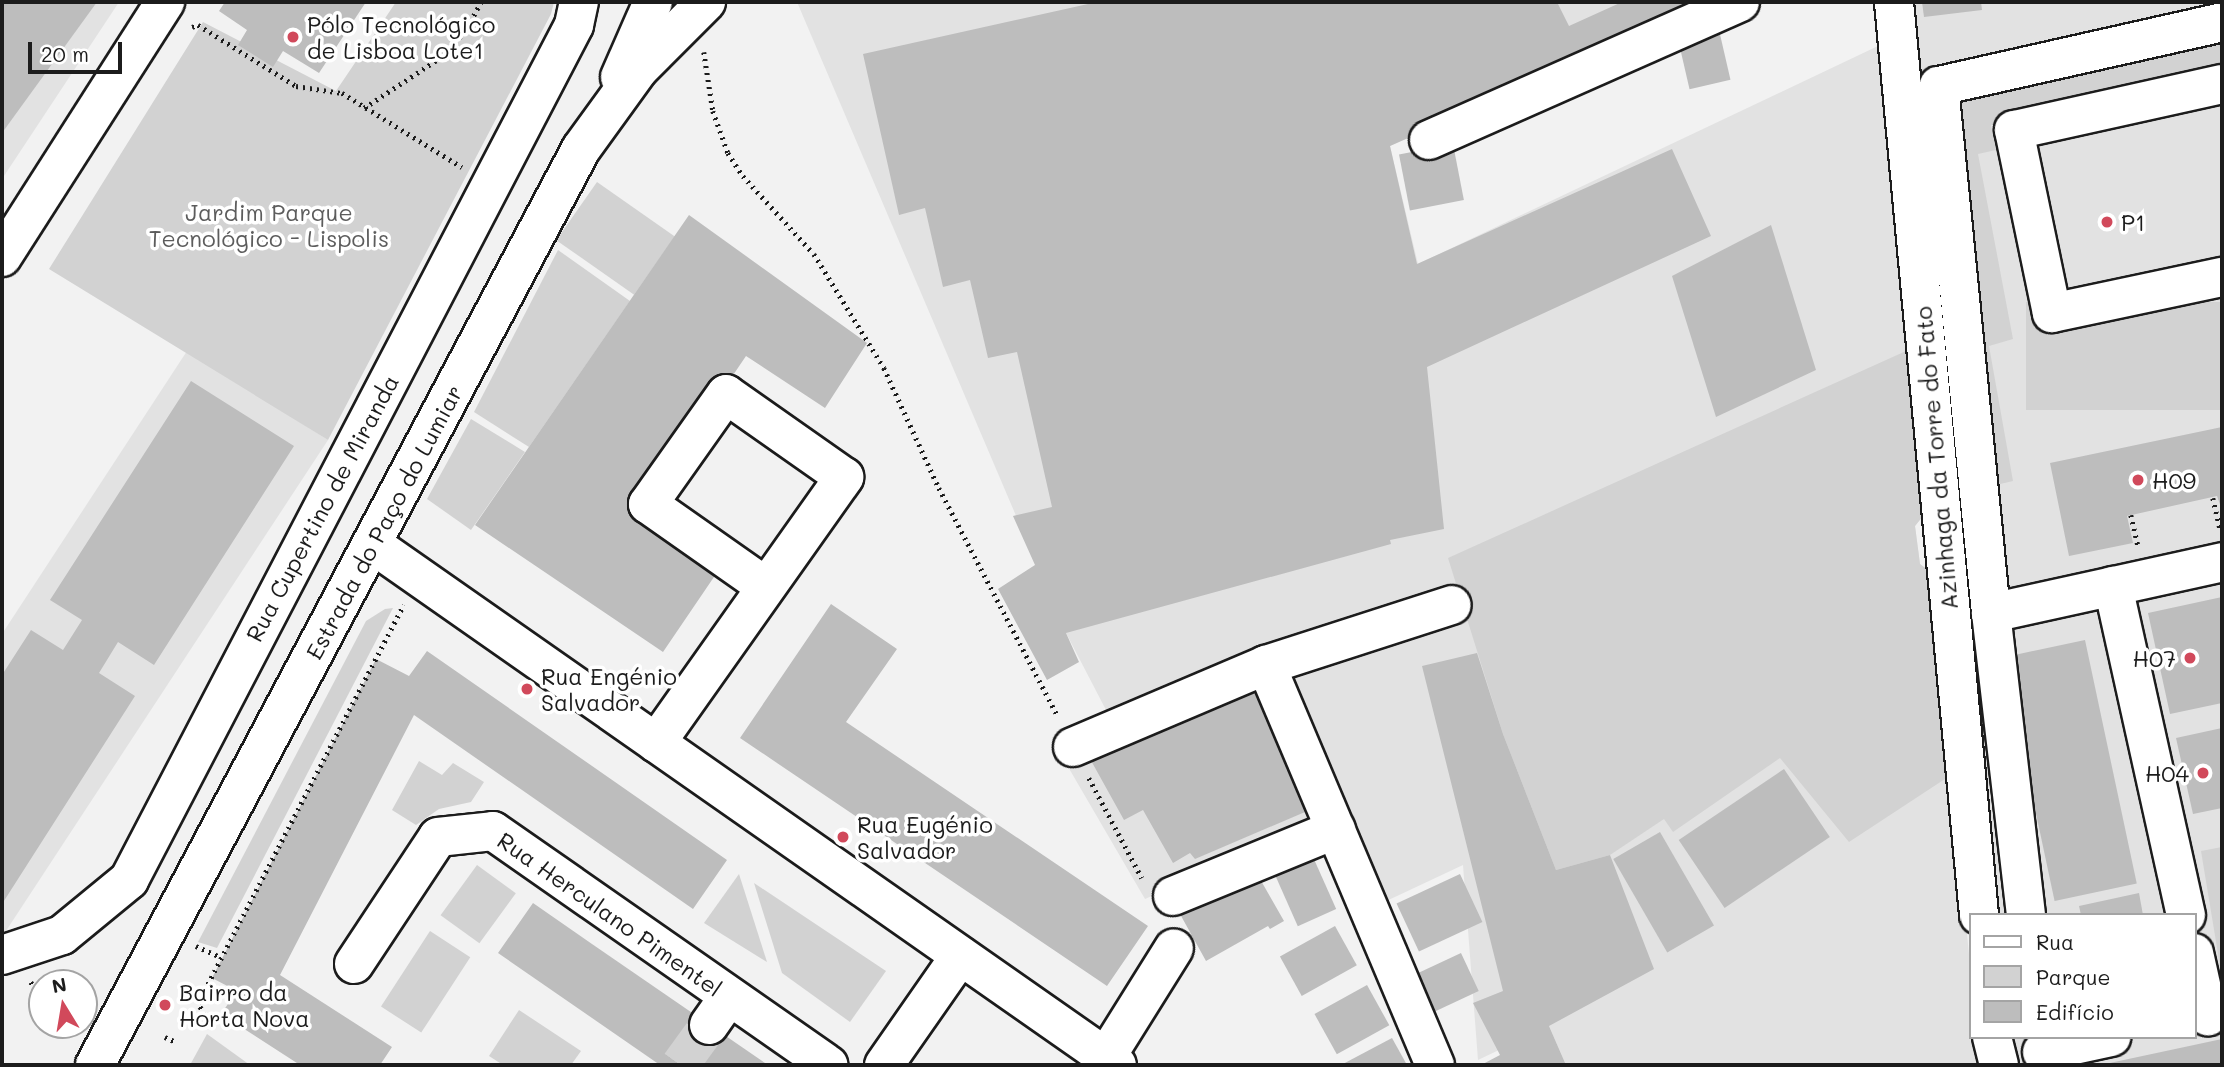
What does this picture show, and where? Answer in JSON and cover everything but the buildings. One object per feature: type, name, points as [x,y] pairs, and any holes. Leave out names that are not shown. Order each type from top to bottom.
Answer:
[{"type":"street","points":[[2,257],[165,2]]},
{"type":"street","name":"Rua Cupertino de Miranda","points":[[2,955],[62,935],[129,880],[574,25],[579,2]]},
{"type":"street","points":[[604,112],[653,2]]},
{"type":"street","points":[[1429,139],[1740,2]]},
{"type":"street","name":"Azinhaga da Torre do Fato","points":[[1894,2],[1979,913]]},
{"type":"street","name":"Estrada do Paço do Lumiar","points":[[95,1065],[581,149],[604,112],[639,69],[702,6]]},
{"type":"street","points":[[2026,913],[1991,612],[1940,86],[2222,22]]},
{"type":"street","points":[[2222,83],[2014,130],[2052,313],[2222,277]]},
{"type":"street","points":[[656,743],[844,477],[726,394],[648,504],[766,587]]},
{"type":"street","points":[[372,544],[1111,1061],[1174,948]]},
{"type":"street","points":[[1991,612],[2222,562]]},
{"type":"street","points":[[2113,586],[2186,913]]},
{"type":"street","points":[[1073,747],[1266,665],[1452,605]]},
{"type":"street","points":[[1266,665],[1435,1065]]},
{"type":"street","points":[[1159,890],[1336,830]]},
{"type":"street","name":"Rua Herculano Pimentel","points":[[354,964],[438,837],[493,831],[719,1010],[828,1065]]},
{"type":"street","points":[[884,1065],[960,956]]},
{"type":"street","points":[[2196,962],[2208,1016]]},
{"type":"street","points":[[1992,1039],[1999,1065]]},
{"type":"street","points":[[2043,1052],[2102,1039]]},
{"type":"path","points":[[364,108],[446,54],[467,28],[481,2]]},
{"type":"path","points":[[702,6],[713,111],[728,153],[743,176],[814,254],[884,368],[939,488],[1073,747],[1159,890]]},
{"type":"path","points":[[198,25],[296,86],[342,93],[491,184]]},
{"type":"path","points":[[2213,498],[2222,540]]},
{"type":"path","points":[[204,1016],[198,1003],[209,980],[396,614],[422,580]]},
{"type":"path","points":[[165,1037],[176,1042]]},
{"type":"shaded area","points":[[2,2],[119,2],[2,179]]},
{"type":"shaded area","points":[[797,2],[1698,2],[1390,146],[1418,264],[1878,46],[1923,516],[1915,526],[1920,564],[1929,571],[1951,775],[1968,944],[1968,1039],[1977,1039],[1983,1065],[1566,1065],[1549,1026],[1478,1060],[1463,865],[1380,904],[1339,814],[1145,899],[1053,741],[1106,710],[1066,633]]},
{"type":"shaded area","points":[[1905,2],[2222,2],[2222,1065],[2016,1065],[2011,1039],[2196,1039],[2196,913],[1998,913]]},
{"type":"shaded area","points":[[187,351],[328,440],[2,937],[2,634]]},
{"type":"green space","name":"Jardim Parque Tecnológico - Lispolis","points":[[396,2],[554,2],[551,14],[328,440],[49,269],[203,22],[336,91]]},
{"type":"green space","points":[[2222,41],[2222,69],[1991,125],[1996,150],[1978,154],[2013,339],[1989,346],[2013,481],[1996,485],[1956,108],[1965,95]]},
{"type":"green space","points":[[597,182],[675,236],[634,295],[556,240]]},
{"type":"green space","points":[[558,250],[630,301],[529,447],[474,412]]},
{"type":"green space","points":[[2026,302],[2222,302],[2222,410],[2026,410]]},
{"type":"green space","points":[[1906,351],[1923,516],[1915,526],[1920,564],[1929,571],[1951,775],[1849,842],[1780,758],[1673,832],[1664,819],[1610,855],[1556,870],[1503,734],[1448,558]]},
{"type":"green space","points":[[471,419],[525,452],[471,530],[427,499]]},
{"type":"green space","points":[[393,608],[217,948],[198,942],[366,621],[385,609]]},
{"type":"green space","points":[[419,761],[442,775],[453,763],[484,782],[471,802],[439,809],[416,825],[392,810]]},
{"type":"green space","points":[[2222,847],[2222,978],[2201,851]]},
{"type":"green space","points":[[477,865],[516,893],[479,943],[441,915]]},
{"type":"green space","points":[[739,874],[767,962],[704,923]]},
{"type":"green space","points":[[754,883],[886,971],[850,1022],[782,973]]},
{"type":"green space","points":[[430,931],[470,957],[421,1033],[381,1006]]},
{"type":"green space","points":[[519,1010],[581,1051],[571,1065],[503,1065],[489,1056]]},
{"type":"green space","points":[[207,1034],[250,1065],[190,1065]]},
{"type":"tunnel","points":[[680,1065],[709,1025]]},
{"type":"place","name":"Pólo Tecnológico de Lisboa Lote1","points":[[293,37]]},
{"type":"place","name":"P1","points":[[2107,222]]},
{"type":"place","name":"H09","points":[[2138,480]]},
{"type":"place","name":"H07","points":[[2190,658]]},
{"type":"place","name":"Rua Engénio Salvador","points":[[527,689]]},
{"type":"place","name":"H04","points":[[2203,773]]},
{"type":"place","name":"Rua Eugénio Salvador","points":[[843,837]]},
{"type":"place","name":"Bairro da Horta Nova","points":[[165,1005]]}]
